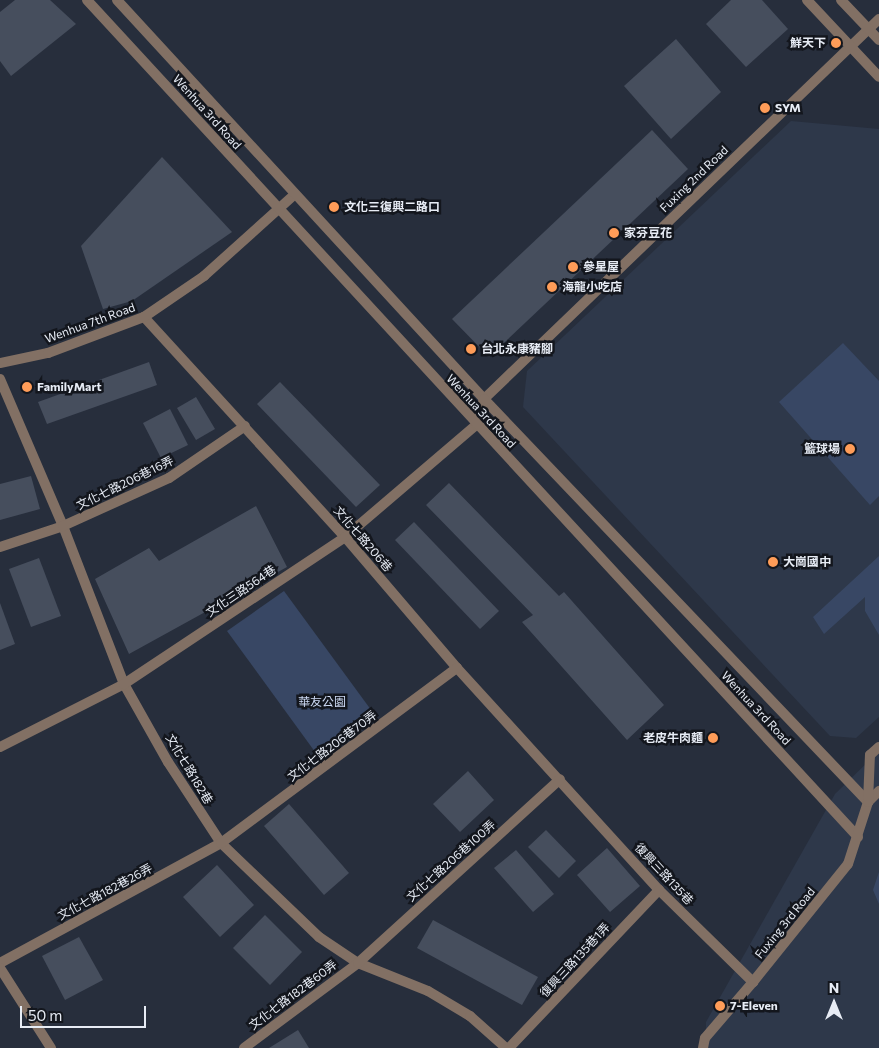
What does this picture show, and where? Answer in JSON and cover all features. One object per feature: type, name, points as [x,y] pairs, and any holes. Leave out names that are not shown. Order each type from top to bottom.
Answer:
[{"type":"street","name":"Wenhua 3rd Road","points":[[87,0],[858,837]]},
{"type":"street","name":"Wenhua 3rd Road","points":[[117,0],[484,398],[868,802]]},
{"type":"street","points":[[807,0],[879,77]]},
{"type":"street","points":[[841,0],[879,40]]},
{"type":"street","name":"Fuxing 2nd Road","points":[[484,398],[879,19]]},
{"type":"street","name":"Wenhua 7th Road","points":[[0,363],[48,353],[144,317],[204,276],[295,194]]},
{"type":"street","name":"文化七路206巷","points":[[144,317],[345,537],[458,668],[560,779]]},
{"type":"street","name":"文化七路182巷","points":[[0,379],[63,526],[124,684],[168,762],[221,843],[319,937],[358,962],[428,991],[470,1016],[508,1048]]},
{"type":"street","points":[[476,424],[484,398]]},
{"type":"street","name":"文化三路564巷","points":[[0,747],[124,684],[345,537],[476,424]]},
{"type":"street","name":"文化七路206巷16弄","points":[[0,547],[63,526],[169,478],[245,426]]},
{"type":"street","name":"文化七路206巷70弄","points":[[221,843],[458,668]]},
{"type":"street","name":"Fuxing 3rd Road","points":[[703,1048],[705,1038],[753,982],[848,864],[868,802],[870,755],[879,747]]},
{"type":"street","name":"復興三路135巷","points":[[560,779],[659,890],[753,982]]},
{"type":"street","name":"文化七路206巷100弄","points":[[358,962],[560,779]]},
{"type":"street","name":"Fuxing 3rd Road","points":[[868,802],[879,791]]},
{"type":"street","name":"文化七路182巷26弄","points":[[0,963],[221,843]]},
{"type":"street","name":"復興三路135巷1弄","points":[[508,1048],[659,890]]},
{"type":"street","name":"文化七路182巷60弄","points":[[244,1048],[358,962]]},
{"type":"street","points":[[0,968],[51,1048]]},
{"type":"shaded area","name":"大崗國中","points":[[791,121],[879,129],[879,717],[856,738],[830,736],[523,407],[527,371]]},
{"type":"shaded area","points":[[879,751],[879,1048],[706,1048],[706,1022],[835,794]]},
{"type":"green space","name":"籃球場","points":[[843,343],[879,381],[879,496],[870,505],[779,402]]},
{"type":"green space","points":[[879,556],[879,635],[865,611],[865,597],[824,634],[813,617]]},
{"type":"green space","name":"華友公園","points":[[284,591],[374,714],[318,756],[227,631]]},
{"type":"green space","points":[[879,872],[879,904],[873,890]]},
{"type":"building","points":[[15,0],[50,0],[76,24],[11,76],[0,61],[0,12]]},
{"type":"building","points":[[731,0],[762,0],[788,29],[746,67],[706,24]]},
{"type":"building","points":[[676,39],[721,92],[671,139],[624,86]]},
{"type":"building","points":[[652,130],[688,169],[489,357],[452,319]]},
{"type":"building","points":[[162,157],[232,232],[132,301],[103,309],[81,246]]},
{"type":"building","points":[[149,362],[157,385],[47,424],[38,402]]},
{"type":"building","points":[[280,382],[380,485],[356,507],[257,404]]},
{"type":"building","points":[[196,397],[215,429],[196,440],[177,408]]},
{"type":"building","points":[[170,409],[188,445],[161,458],[143,423]]},
{"type":"building","points":[[31,476],[40,509],[0,520],[0,484]]},
{"type":"building","points":[[449,483],[559,596],[564,592],[664,705],[627,740],[522,622],[533,615],[426,505]]},
{"type":"building","points":[[256,506],[287,567],[129,654],[95,579],[149,548],[159,561]]},
{"type":"building","points":[[414,522],[499,611],[480,629],[395,540]]},
{"type":"building","points":[[39,558],[61,616],[31,627],[9,569]]},
{"type":"building","points":[[0,603],[15,644],[0,650]]},
{"type":"building","points":[[468,771],[494,800],[460,832],[433,804]]},
{"type":"building","points":[[289,804],[349,873],[324,895],[264,826]]},
{"type":"building","points":[[546,830],[576,861],[559,878],[528,847]]},
{"type":"building","points":[[607,848],[640,886],[610,912],[577,875]]},
{"type":"building","points":[[516,850],[554,894],[533,912],[494,868]]},
{"type":"building","points":[[217,865],[254,905],[220,937],[183,897]]},
{"type":"building","points":[[265,915],[302,952],[270,985],[233,948]]},
{"type":"building","points":[[433,920],[538,977],[522,1005],[417,948]]},
{"type":"building","points":[[79,937],[103,980],[65,1000],[42,956]]},
{"type":"building","points":[[298,1030],[309,1048],[269,1048]]},
{"type":"place","name":"鮮天下","points":[[836,43]]},
{"type":"place","name":"SYM","points":[[765,108]]},
{"type":"place","name":"文化三復興二路口","points":[[334,207]]},
{"type":"place","name":"家芬豆花","points":[[614,233]]},
{"type":"place","name":"參星屋","points":[[573,267]]},
{"type":"place","name":"海龍小吃店","points":[[552,287]]},
{"type":"place","name":"台北永康豬腳","points":[[471,349]]},
{"type":"place","name":"FamilyMart","points":[[27,387]]},
{"type":"place","name":"籃球場","points":[[850,449]]},
{"type":"place","name":"大崗國中","points":[[773,562]]},
{"type":"place","name":"老皮牛肉麵","points":[[713,738]]},
{"type":"place","name":"7-Eleven","points":[[720,1006]]}]
